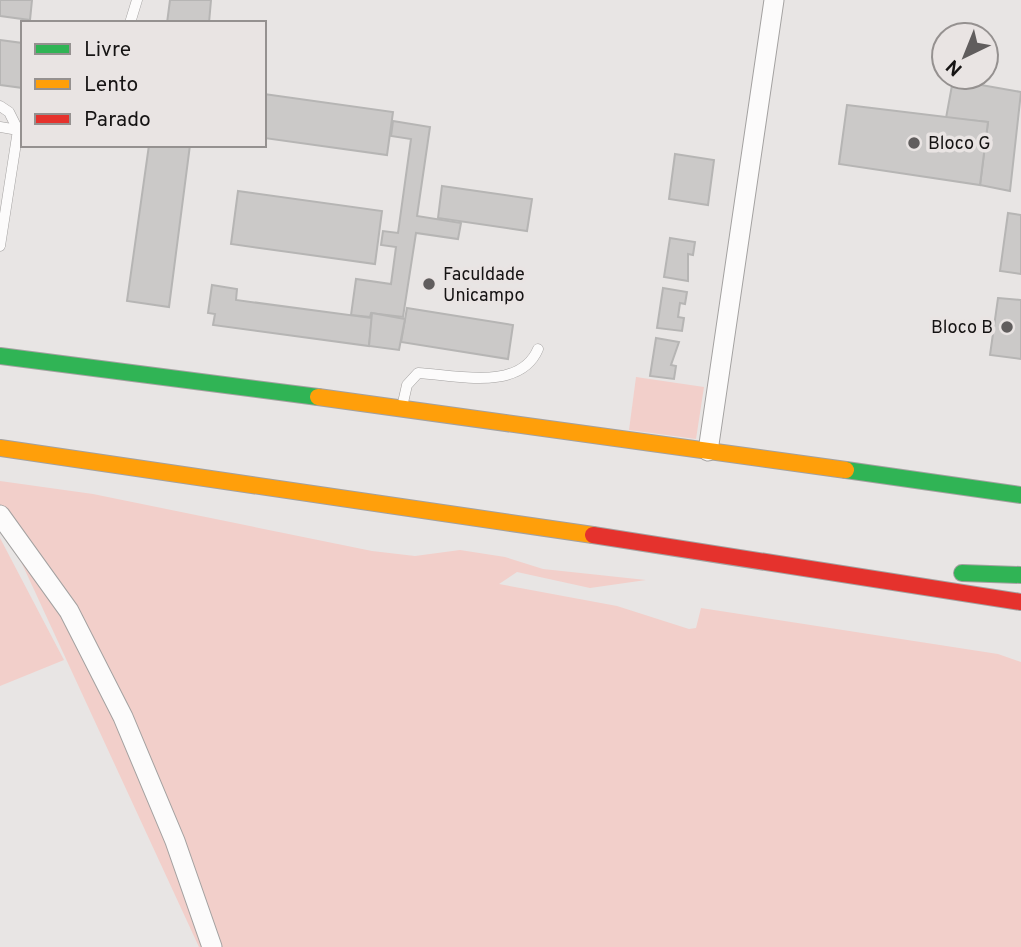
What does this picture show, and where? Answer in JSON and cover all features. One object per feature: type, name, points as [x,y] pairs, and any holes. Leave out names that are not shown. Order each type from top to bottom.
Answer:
[{"type":"main road","points":[[0,356],[401,408],[1021,495]]},
{"type":"main road","points":[[0,448],[830,570],[1021,602]]},
{"type":"main road","points":[[830,570],[1016,571]]},
{"type":"main road","points":[[830,570],[880,591],[1002,616]]},
{"type":"street","points":[[708,451],[774,0]]},
{"type":"street","points":[[1001,492],[1021,512]]},
{"type":"street","points":[[0,515],[69,611],[123,717],[176,841],[212,947]]},
{"type":"lane","points":[[131,21],[137,0]]},
{"type":"lane","points":[[0,106],[9,112],[21,130],[0,246]]},
{"type":"lane","points":[[0,127],[21,130]]},
{"type":"lane","points":[[401,408],[407,385],[418,373],[501,377],[525,368],[534,360],[538,349]]},
{"type":"shaded area","points":[[636,377],[704,387],[696,439],[629,430]]},
{"type":"shaded area","points":[[0,481],[93,494],[372,551],[415,556],[460,550],[505,557],[543,569],[646,580],[590,588],[517,572],[499,584],[617,606],[689,629],[696,628],[701,608],[998,654],[1021,662],[1021,947],[199,947],[0,516]]},
{"type":"shaded area","points":[[0,538],[64,660],[0,686]]},
{"type":"building","points":[[0,0],[32,0],[30,20],[0,16]]},
{"type":"building","points":[[170,0],[211,0],[209,21],[167,21]]},
{"type":"building","points":[[0,40],[21,43],[21,88],[0,85]]},
{"type":"building","points":[[1000,88],[1021,92],[1010,191],[980,185],[988,122],[946,118],[951,91],[1000,91]]},
{"type":"building","points":[[266,94],[393,112],[387,155],[266,138]]},
{"type":"building","name":"Bloco G","points":[[847,105],[988,122],[980,185],[839,164]]},
{"type":"building","points":[[393,121],[430,127],[417,216],[461,223],[458,239],[416,233],[403,317],[371,313],[370,317],[351,315],[356,279],[391,284],[396,247],[381,245],[383,231],[398,233],[411,139],[391,136]]},
{"type":"building","points":[[149,147],[190,147],[169,307],[127,301]]},
{"type":"building","points":[[675,154],[714,160],[708,205],[669,199]]},
{"type":"building","points":[[442,186],[532,199],[527,231],[438,218]]},
{"type":"building","points":[[238,191],[382,211],[375,264],[231,244]]},
{"type":"building","points":[[1008,213],[1021,215],[1021,274],[1000,271]]},
{"type":"building","points":[[670,238],[695,242],[693,255],[688,254],[688,281],[664,277]]},
{"type":"building","points":[[212,285],[237,289],[236,300],[372,318],[369,346],[213,325],[215,314],[208,313]]},
{"type":"building","points":[[663,288],[687,292],[685,304],[680,303],[678,317],[684,318],[682,331],[657,328]]},
{"type":"building","name":"Bloco B","points":[[998,298],[1021,300],[1021,359],[990,355]]},
{"type":"building","points":[[407,308],[513,325],[508,359],[401,342]]},
{"type":"building","points":[[372,313],[405,319],[399,350],[369,346]]},
{"type":"building","points":[[656,338],[679,342],[671,365],[676,366],[674,379],[650,376]]},
{"type":"traffic: fast","points":[[0,356],[318,397]]},
{"type":"traffic: fast","points":[[846,470],[1021,495]]},
{"type":"traffic: fast","points":[[962,573],[1021,575]]},
{"type":"traffic: slow","points":[[318,397],[846,470]]},
{"type":"traffic: slow","points":[[0,448],[593,535]]},
{"type":"traffic: jam","points":[[593,535],[1021,602]]},
{"type":"place","name":"Bloco G","points":[[914,143]]},
{"type":"place","name":"Faculdade Unicampo","points":[[429,284]]},
{"type":"place","name":"Bloco B","points":[[1007,327]]}]
